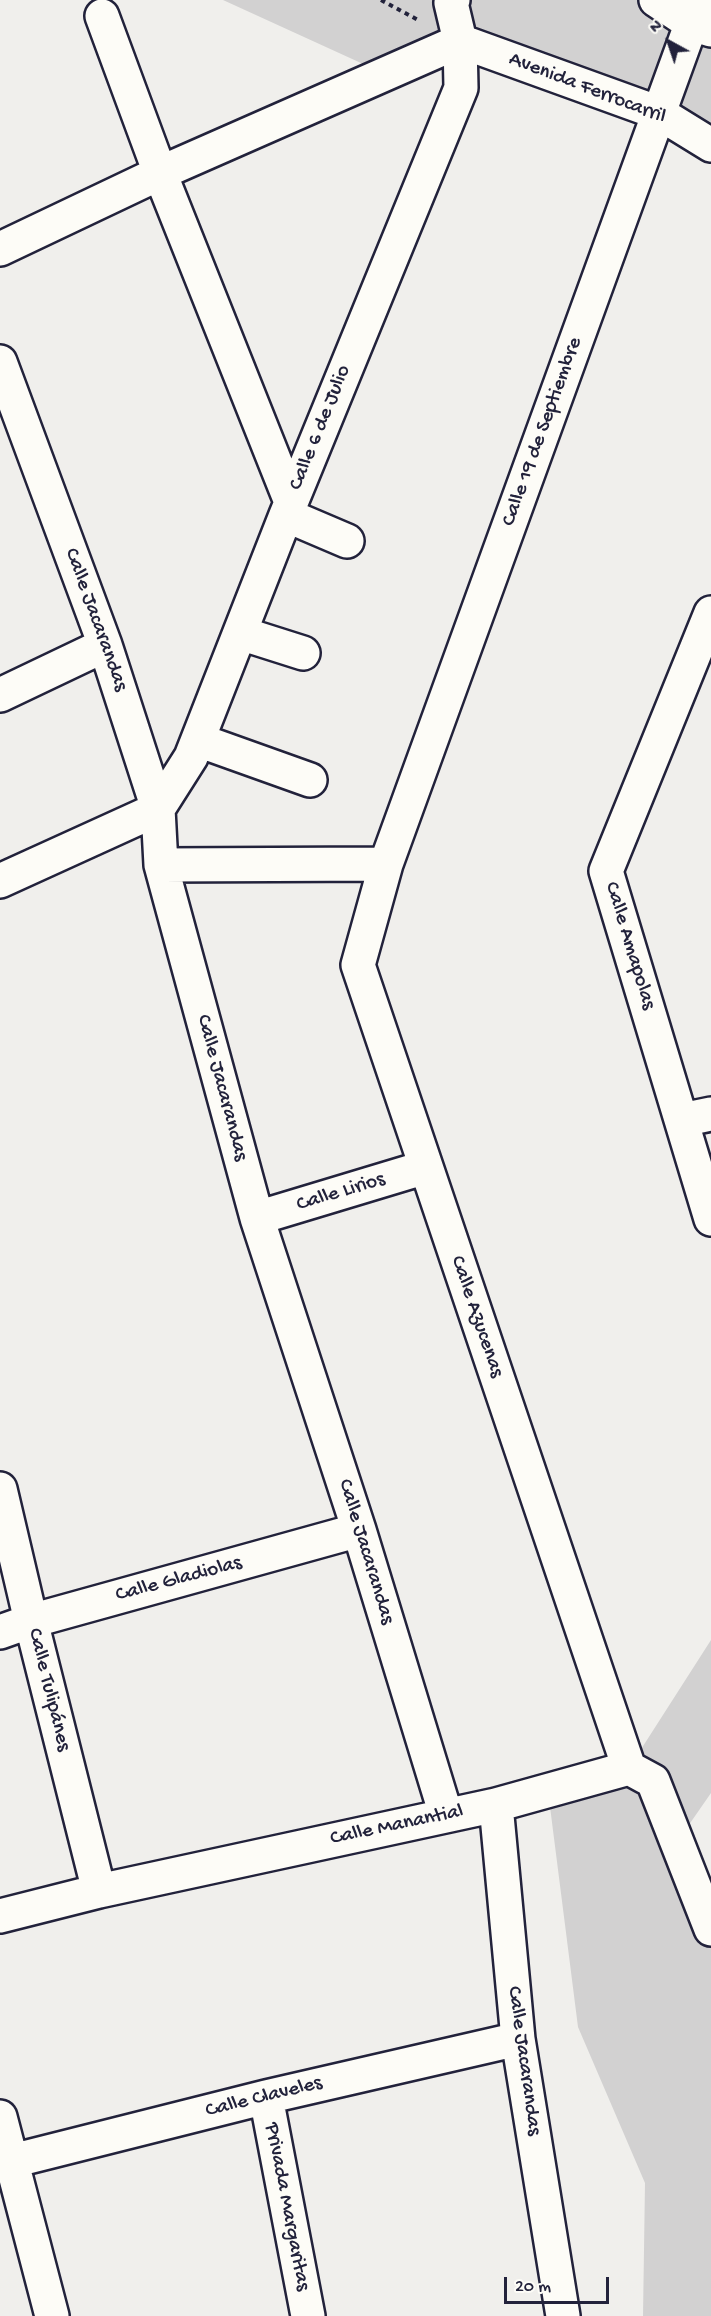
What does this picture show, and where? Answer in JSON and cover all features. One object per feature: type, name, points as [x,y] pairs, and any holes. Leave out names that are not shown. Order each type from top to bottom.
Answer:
[{"type":"street","name":"Calle 6 de Julio","points":[[158,809],[191,757],[289,508],[461,88],[460,41],[451,3],[453,0]]},
{"type":"street","points":[[656,0],[701,18]]},
{"type":"street","points":[[102,16],[289,508],[347,542]]},
{"type":"street","name":"Calle 19 de Septiembre","points":[[386,864],[660,112],[701,18]]},
{"type":"street","name":"Avenida Ferrocarril","points":[[460,41],[660,112],[711,145]]},
{"type":"street","points":[[0,249],[160,173],[460,41]]},
{"type":"street","name":"Calle Jacarandas","points":[[0,362],[105,645],[158,809],[161,866],[257,1218],[359,1530],[446,1815]]},
{"type":"street","name":"Calle Amapolas","points":[[711,614],[606,871],[697,1117],[711,1218]]},
{"type":"street","points":[[240,633],[303,653]]},
{"type":"street","points":[[0,694],[105,645]]},
{"type":"street","points":[[198,740],[310,780]]},
{"type":"street","points":[[0,881],[158,809]]},
{"type":"street","points":[[161,866],[386,864]]},
{"type":"street","name":"Calle Azucenas","points":[[386,864],[358,965],[629,1768]]},
{"type":"street","name":"Calle Lirios","points":[[257,1218],[426,1167]]},
{"type":"street","name":"Calle Tulipánes","points":[[0,1489],[99,1891]]},
{"type":"street","name":"Calle Gladiolas","points":[[0,1632],[31,1621],[359,1530]]},
{"type":"street","points":[[629,1768],[653,1781],[709,1918]]},
{"type":"street","name":"Calle Manantial","points":[[0,1916],[99,1891],[496,1805],[629,1768]]},
{"type":"street","name":"Calle Jacarandas","points":[[496,1805],[518,2039],[563,2316]]},
{"type":"street","name":"Calle Claveles","points":[[12,2161],[266,2097],[518,2039]]},
{"type":"street","name":"Privada Margaritas","points":[[266,2097],[308,2316]]},
{"type":"street","points":[[0,2117],[52,2316]]},
{"type":"shaded area","points":[[223,0],[656,0],[711,30],[711,145],[460,41],[385,74]]},
{"type":"shaded area","points":[[711,1640],[711,1793],[677,1842],[711,1929],[711,2316],[643,2316],[645,2183],[578,2027],[548,1791],[629,1768]]}]
